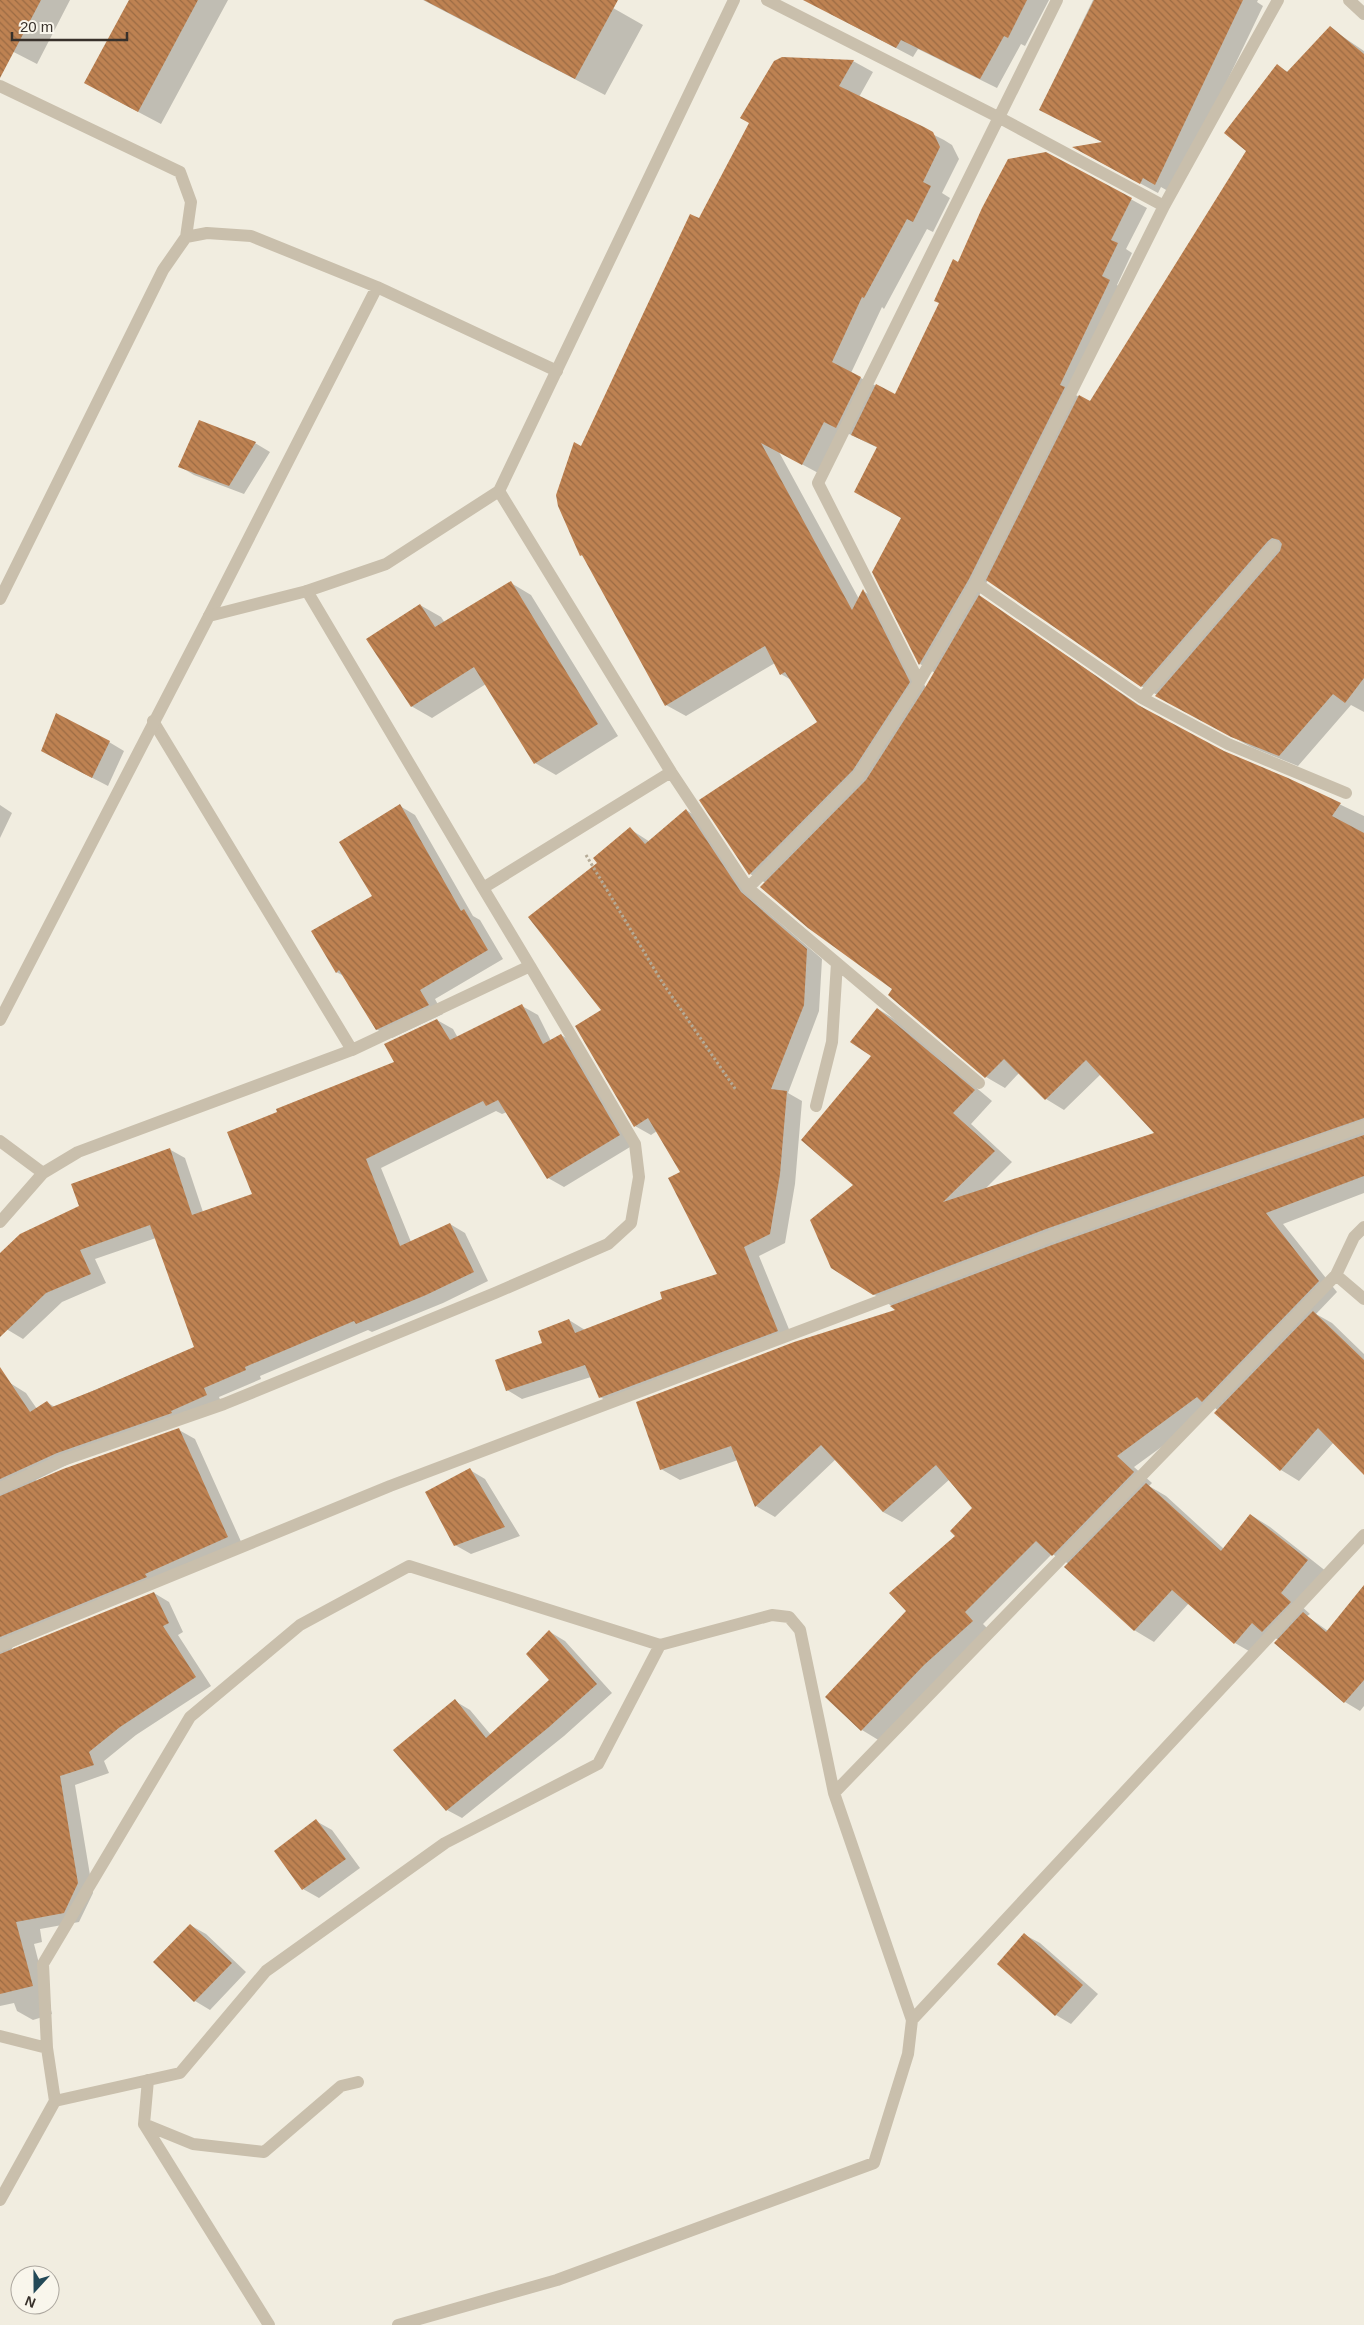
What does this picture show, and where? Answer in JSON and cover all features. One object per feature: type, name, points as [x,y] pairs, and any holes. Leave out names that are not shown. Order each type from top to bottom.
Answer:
[{"type":"street","points":[[209,616],[307,592],[386,564],[499,491],[734,0]]},
{"type":"street","points":[[767,0],[1000,118],[1164,206]]},
{"type":"street","points":[[919,682],[818,483],[1057,0]]},
{"type":"street","points":[[748,888],[859,775],[919,682],[976,583],[1164,206],[1278,0]]},
{"type":"street","points":[[1349,0],[1364,14]]},
{"type":"street","points":[[0,86],[180,172],[191,202],[186,238],[163,270],[0,599]]},
{"type":"street","points":[[186,238],[206,233],[251,236],[377,287],[557,371]]},
{"type":"street","points":[[0,1020],[377,287]]},
{"type":"street","points":[[499,491],[671,772],[748,888],[979,1083]]},
{"type":"street","points":[[1142,698],[1274,546]]},
{"type":"street","points":[[976,583],[1142,698],[1228,744],[1346,794]]},
{"type":"street","points":[[0,1488],[60,1461],[224,1404],[495,1293],[608,1244],[631,1223],[639,1177],[635,1144],[307,592]]},
{"type":"street","points":[[153,721],[352,1050]]},
{"type":"street","points":[[483,888],[671,772]]},
{"type":"street","points":[[816,1106],[832,1042],[837,963]]},
{"type":"street","points":[[0,1222],[43,1173],[78,1152],[352,1050],[530,966]]},
{"type":"street","points":[[0,1646],[390,1486],[1049,1237],[1364,1126]]},
{"type":"street","points":[[0,1141],[43,1173]]},
{"type":"street","points":[[834,1793],[1336,1275],[1354,1237],[1364,1227]]},
{"type":"street","points":[[1336,1275],[1364,1299]]},
{"type":"street","points":[[912,2020],[1364,1535]]},
{"type":"street","points":[[0,2200],[55,2101],[47,2048],[43,1964],[190,1716],[300,1625],[409,1566],[660,1645],[772,1615],[789,1617],[800,1630],[834,1793],[912,2020],[908,2054],[874,2163],[557,2280],[398,2325]]},
{"type":"street","points":[[55,2101],[180,2073],[266,1971],[445,1843],[598,1764],[660,1645]]},
{"type":"street","points":[[0,2036],[47,2048]]},
{"type":"street","points":[[148,2080],[144,2124],[269,2325]]},
{"type":"street","points":[[144,2124],[194,2144],[264,2152],[342,2086],[358,2082]]},
{"type":"path","points":[[573,833],[662,982],[736,1090]]},
{"type":"building","points":[[0,0],[41,0],[0,78]]},
{"type":"building","points":[[129,0],[198,0],[138,112],[84,83]]},
{"type":"building","points":[[424,0],[618,0],[575,79]]},
{"type":"building","points":[[803,0],[1027,0],[1008,38],[1004,36],[980,79],[901,40],[896,48]]},
{"type":"building","points":[[1094,0],[1243,0],[1155,185],[1143,178],[1140,184],[1072,147],[1102,142],[1039,110]]},
{"type":"building","points":[[1330,26],[1364,54],[1364,678],[1345,703],[1333,694],[1279,756],[1231,737],[1155,696],[1280,551],[1282,544],[1279,540],[1272,538],[1268,541],[1141,687],[986,580],[1079,395],[1090,401],[1246,151],[1224,133],[1277,64],[1287,72]]},
{"type":"building","points":[[782,57],[854,60],[839,86],[933,132],[940,147],[923,182],[931,186],[913,222],[907,219],[864,298],[862,297],[832,362],[861,377],[836,428],[824,422],[802,465],[761,443],[852,610],[863,589],[910,682],[853,770],[749,875],[699,800],[817,722],[785,672],[780,675],[765,646],[665,706],[582,555],[580,556],[558,506],[556,495],[574,442],[581,446],[690,214],[699,218],[749,123],[740,118],[774,61]]},
{"type":"building","points":[[1046,152],[1132,198],[1111,240],[1118,243],[1102,276],[1110,280],[1060,385],[1065,387],[969,579],[919,665],[872,572],[901,518],[854,492],[877,447],[851,435],[876,384],[895,394],[939,303],[934,301],[953,259],[958,262],[982,208],[1008,159]]},
{"type":"building","points":[[199,420],[256,442],[229,486],[178,467]]},
{"type":"building","points":[[511,581],[598,724],[534,764],[474,667],[411,707],[366,639],[420,604],[435,627]]},
{"type":"building","points":[[979,595],[1138,705],[1224,751],[1341,803],[1332,816],[1364,833],[1364,1118],[1046,1229],[873,1295],[831,1268],[810,1220],[853,1185],[801,1140],[871,1056],[850,1042],[877,1008],[975,1090],[953,1113],[995,1151],[943,1202],[1154,1133],[1086,1060],[1045,1100],[1004,1059],[985,1078],[888,995],[892,989],[808,928],[760,887],[866,780],[926,686]]},
{"type":"building","points":[[56,713],[110,741],[92,778],[41,751]]},
{"type":"building","points":[[400,804],[461,911],[464,909],[488,950],[420,990],[429,1005],[376,1030],[339,970],[336,973],[311,931],[372,896],[339,842]]},
{"type":"building","points":[[686,809],[741,892],[807,949],[804,1005],[771,1089],[787,1091],[780,1174],[770,1234],[744,1247],[778,1331],[599,1398],[585,1365],[506,1391],[495,1360],[542,1343],[538,1331],[569,1319],[575,1333],[662,1299],[660,1292],[717,1274],[668,1178],[680,1172],[648,1118],[634,1127],[575,1026],[601,1010],[528,917],[597,863],[593,858],[630,827],[645,844]]},
{"type":"building","points":[[522,1004],[543,1044],[561,1034],[620,1135],[547,1179],[498,1100],[486,1106],[483,1101],[366,1159],[400,1246],[450,1223],[474,1272],[426,1295],[356,1324],[354,1321],[245,1367],[246,1370],[204,1388],[207,1395],[171,1411],[172,1413],[57,1453],[0,1479],[0,1367],[30,1412],[47,1401],[52,1407],[194,1347],[150,1225],[80,1250],[91,1274],[46,1293],[0,1337],[0,1253],[20,1234],[79,1206],[71,1184],[170,1148],[192,1215],[252,1194],[227,1132],[277,1112],[276,1109],[394,1062],[384,1044],[437,1019],[450,1040]]},
{"type":"building","points":[[1364,1135],[1364,1176],[1266,1213],[1319,1281],[1202,1402],[1197,1397],[1117,1456],[1134,1472],[1052,1556],[1036,1541],[965,1612],[973,1621],[924,1665],[861,1731],[825,1697],[906,1611],[889,1593],[955,1536],[950,1531],[972,1508],[936,1465],[883,1512],[821,1445],[755,1507],[731,1446],[660,1470],[636,1402],[794,1342],[895,1310],[890,1306],[1052,1245]]},
{"type":"building","points":[[1313,1311],[1364,1360],[1364,1475],[1318,1428],[1280,1471],[1214,1413]]},
{"type":"building","points":[[179,1428],[228,1537],[145,1574],[147,1577],[0,1637],[0,1496],[63,1469]]},
{"type":"building","points":[[470,1468],[505,1527],[454,1546],[425,1492]]},
{"type":"building","points":[[1146,1483],[1221,1551],[1250,1514],[1308,1560],[1281,1593],[1291,1602],[1262,1632],[1252,1623],[1234,1644],[1172,1590],[1134,1631],[1064,1567]]},
{"type":"building","points":[[1364,1585],[1364,1680],[1344,1703],[1274,1643],[1303,1612],[1326,1632]]},
{"type":"building","points":[[154,1592],[169,1623],[163,1626],[196,1677],[120,1727],[89,1752],[94,1765],[60,1776],[78,1883],[64,1913],[16,1922],[33,1986],[0,1994],[0,1654]]},
{"type":"building","points":[[549,1630],[597,1684],[549,1727],[446,1811],[393,1750],[455,1699],[486,1738],[549,1680],[526,1654]]},
{"type":"building","points":[[316,1819],[346,1859],[302,1890],[274,1851]]},
{"type":"building","points":[[190,1924],[232,1963],[194,2002],[153,1962]]},
{"type":"building","points":[[1024,1933],[1083,1985],[1055,2016],[997,1964]]}]
